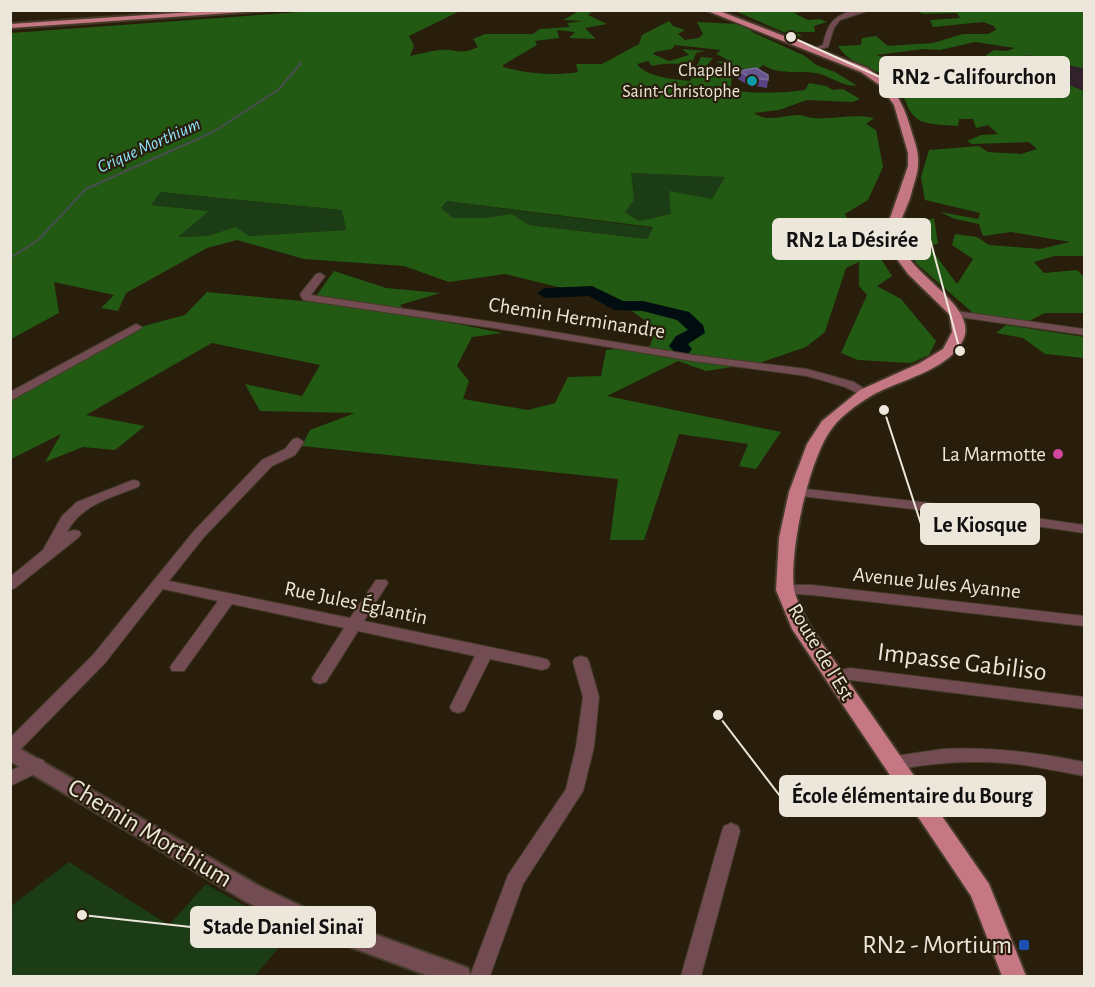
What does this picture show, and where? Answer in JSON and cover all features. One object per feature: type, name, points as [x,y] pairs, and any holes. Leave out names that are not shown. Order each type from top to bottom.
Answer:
[{"type":"main road","points":[[10,26],[269,10]]},
{"type":"main road","points":[[709,10],[872,74],[884,84],[899,105],[913,153],[913,166],[894,224],[893,237],[897,250],[912,271],[956,314]]},
{"type":"main road","name":"Route de l'Est","points":[[956,314],[958,332],[956,341],[948,352],[925,366],[865,393],[826,424],[815,444],[797,492],[788,538],[785,590],[800,624],[834,677],[981,891],[1014,976]]},
{"type":"street","points":[[814,50],[826,46],[833,21],[868,10]]},
{"type":"street","name":"Chemin Herminandre","points":[[320,276],[305,294],[307,297],[466,319],[694,358],[806,373],[832,378],[865,393]]},
{"type":"street","points":[[956,314],[1084,332]]},
{"type":"street","points":[[10,397],[136,327]]},
{"type":"street","points":[[10,750],[99,659],[199,534],[267,463],[290,452],[298,442]]},
{"type":"street","points":[[49,553],[67,519],[82,505],[132,484]]},
{"type":"street","points":[[797,492],[938,508],[1084,529]]},
{"type":"street","points":[[10,585],[74,534]]},
{"type":"street","points":[[320,678],[381,583]]},
{"type":"street","name":"Rue Jules Églantin","points":[[161,584],[542,664]]},
{"type":"street","name":"Avenue Jules Ayanne","points":[[785,590],[812,590],[1084,621]]},
{"type":"street","points":[[178,667],[230,597]]},
{"type":"street","points":[[458,706],[485,652]]},
{"type":"street","points":[[480,976],[515,880],[574,791],[585,747],[591,697],[581,662]]},
{"type":"street","name":"Impasse Gabiliso","points":[[834,677],[850,674],[1084,703]]},
{"type":"street","name":"Chemin Morthium","points":[[10,750],[253,894],[308,921],[446,974]]},
{"type":"street","points":[[895,763],[921,757],[997,754],[1049,761],[1084,769]]},
{"type":"street","points":[[10,779],[37,765]]},
{"type":"street","points":[[691,976],[731,831]]},
{"type":"shaded area","points":[[1029,54],[1047,61],[1084,68],[1084,91],[1034,71],[1022,63],[1024,56]]},
{"type":"green space","points":[[314,11],[460,11],[409,36],[414,46],[410,56],[440,50],[472,50],[478,47],[473,39],[485,34],[533,34],[540,29],[570,27],[567,23],[584,21],[563,20],[579,11],[593,11],[588,15],[607,24],[585,28],[596,39],[569,38],[575,32],[557,30],[559,38],[535,41],[537,45],[503,65],[503,67],[521,71],[550,74],[578,72],[576,64],[602,64],[639,44],[642,35],[669,21],[673,26],[685,30],[678,34],[685,40],[699,38],[703,34],[697,22],[738,24],[748,27],[752,32],[805,56],[816,65],[835,72],[856,85],[843,84],[820,74],[778,71],[763,65],[755,72],[716,62],[728,60],[716,54],[721,50],[675,45],[672,49],[653,54],[669,61],[689,55],[682,49],[705,51],[696,53],[692,63],[652,66],[648,61],[637,64],[654,75],[690,81],[701,57],[713,58],[705,68],[732,73],[731,90],[758,93],[797,91],[805,90],[809,83],[826,86],[833,90],[843,89],[860,99],[852,102],[807,100],[779,110],[754,113],[765,118],[799,115],[811,118],[859,116],[874,118],[866,124],[876,130],[883,167],[868,200],[845,214],[861,246],[876,251],[892,276],[877,286],[901,299],[936,341],[929,355],[911,363],[858,360],[841,353],[867,295],[859,286],[859,262],[846,268],[825,332],[806,347],[759,363],[706,371],[678,361],[607,396],[781,432],[756,469],[739,466],[748,444],[679,434],[644,540],[610,540],[618,479],[302,446],[310,430],[355,413],[260,411],[245,384],[302,396],[320,365],[212,343],[86,415],[145,426],[115,450],[83,447],[45,462],[61,434],[11,459],[10,402],[136,328],[185,315],[207,292],[312,302],[334,271],[386,288],[440,293],[400,305],[408,314],[502,333],[472,337],[457,366],[469,381],[463,399],[528,410],[555,403],[568,377],[601,376],[606,350],[650,346],[656,328],[619,302],[505,274],[449,282],[404,266],[304,259],[237,240],[207,248],[126,293],[118,311],[101,308],[114,295],[54,282],[59,313],[11,339],[11,33]],"holes":[[[631,173],[725,177],[712,199],[669,191],[671,214],[639,221],[625,212],[634,200]],[[161,192],[342,210],[346,230],[250,236],[235,227],[208,236],[178,237],[209,211],[151,205]],[[447,201],[653,228],[647,239],[529,225],[512,214],[483,218],[453,218],[441,208]]]},
{"type":"green space","points":[[735,11],[807,11],[794,13],[808,20],[820,19],[827,22],[814,26],[815,32],[796,32],[802,36],[795,37]]},
{"type":"green space","points":[[916,11],[1084,11],[1084,68],[1029,56],[1024,56],[1022,63],[1084,91],[1084,256],[1054,256],[1034,262],[1044,273],[1077,270],[1084,277],[1084,313],[1045,313],[1029,321],[973,313],[917,264],[901,237],[904,228],[918,231],[922,222],[934,218],[938,244],[928,245],[957,284],[973,259],[952,245],[955,234],[977,237],[989,245],[1040,249],[1070,242],[1011,232],[983,236],[979,224],[955,219],[940,212],[978,219],[980,213],[925,200],[921,177],[929,150],[979,146],[988,152],[1021,154],[1037,149],[1029,142],[972,144],[967,141],[981,135],[998,134],[988,125],[976,128],[973,119],[959,119],[958,126],[921,121],[911,112],[897,84],[855,62],[838,46],[861,45],[862,38],[876,36],[888,46],[933,43],[963,34],[988,34],[996,30],[994,26],[983,22],[933,27],[930,20],[960,18],[957,13],[923,14]],"holes":[[[975,42],[1015,48],[1007,51],[994,50],[979,60],[965,57],[959,63],[929,64],[920,67],[876,55],[923,49],[940,50]]]},
{"type":"green space","points":[[630,173],[725,177],[712,199],[671,214],[639,221],[625,212],[634,200]]},
{"type":"green space","points":[[161,192],[342,210],[346,230],[249,236],[235,227],[208,236],[177,237],[208,211],[151,205]]},
{"type":"green space","points":[[447,201],[653,228],[648,239],[529,225],[512,214],[483,218],[453,218],[441,208]]},
{"type":"green space","points":[[1006,325],[1084,337],[1084,358],[1045,354],[1023,338],[996,333]]},
{"type":"green space","points":[[69,862],[169,925],[206,884],[292,932],[255,976],[11,976],[11,906]]},
{"type":"building","points":[[756,68],[768,75],[768,80],[755,78],[754,80],[739,71]]},
{"type":"waterway","name":"Crique Morthium","points":[[10,258],[38,240],[86,189],[213,132],[278,90],[301,63]]},
{"type":"waterway","points":[[545,293],[592,291],[620,306],[643,306],[683,316],[697,329],[696,333],[682,340],[678,346],[683,349]]},
{"type":"place","name":"RN2 - Califourchon","points":[[791,37]]},
{"type":"place","name":"Chapelle Saint-Christophe","points":[[752,81]]},
{"type":"place","name":"RN2 La Désirée","points":[[960,351]]},
{"type":"place","name":"Le Kiosque","points":[[884,410]]},
{"type":"place","name":"La Marmotte","points":[[1058,454]]},
{"type":"place","name":"École élémentaire du Bourg","points":[[718,715]]},
{"type":"place","name":"Stade Daniel Sinaï","points":[[82,915]]},
{"type":"place","name":"RN2 - Mortium","points":[[1024,945]]}]
